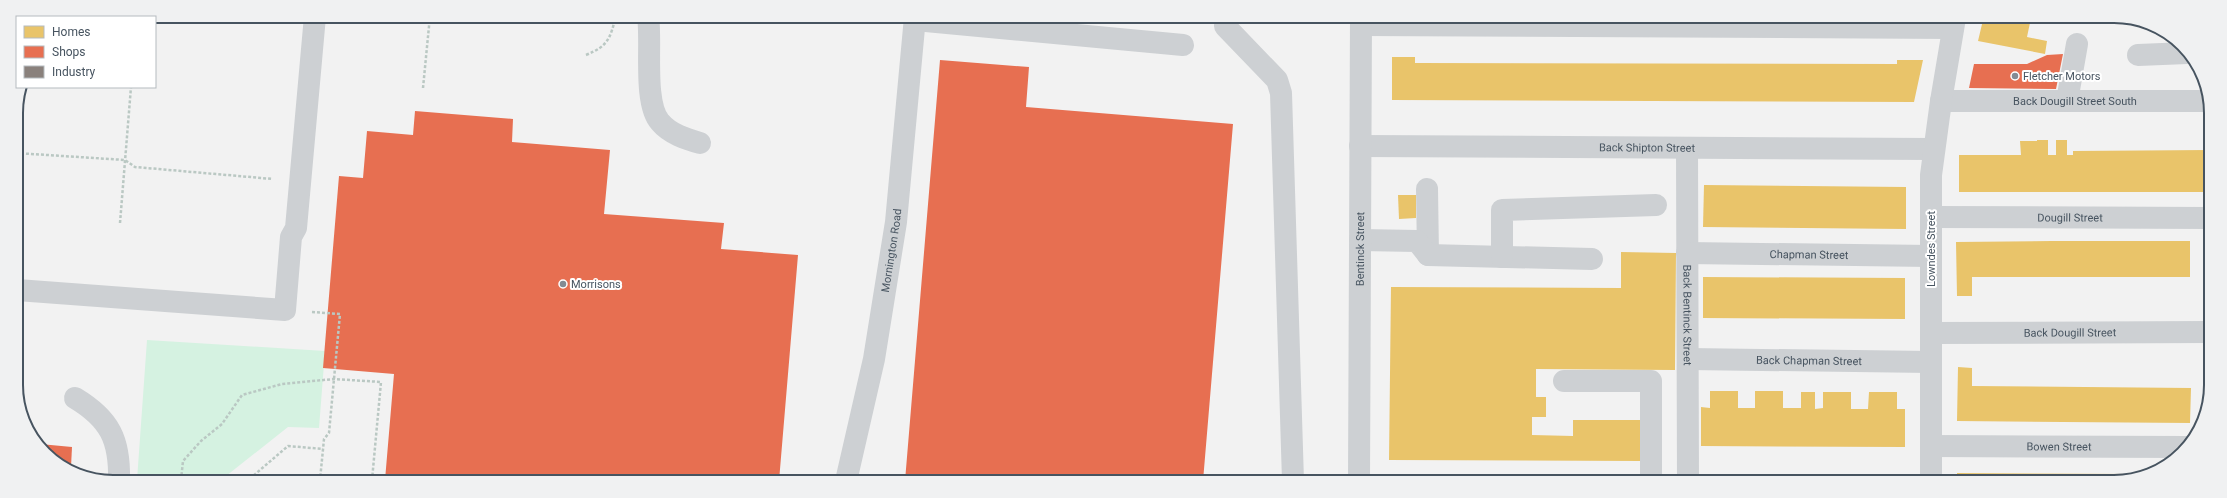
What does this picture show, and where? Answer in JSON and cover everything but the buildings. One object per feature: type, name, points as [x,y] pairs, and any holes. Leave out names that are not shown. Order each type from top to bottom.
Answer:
[{"type":"street","points":[[23,290],[285,310],[291,237],[296,228],[314,23]]},
{"type":"street","points":[[648,23],[651,94],[654,111],[660,122],[672,132],[700,143]]},
{"type":"street","name":"Mornington Road","points":[[847,475],[874,359],[896,222],[915,23]]},
{"type":"street","points":[[965,23],[1183,45]]},
{"type":"street","name":"Bentinck Street","points":[[1359,475],[1361,23]]},
{"type":"street","name":"Lowndes Street","points":[[1931,475],[1931,217],[1934,149],[1954,23]]},
{"type":"street","points":[[1225,26],[1277,80],[1281,93],[1293,475]]},
{"type":"street","points":[[2067,101],[2077,44]]},
{"type":"street","points":[[2138,55],[2181,53]]},
{"type":"street","name":"Back Dougill Street South","points":[[1941,101],[2203,101]]},
{"type":"street","name":"Back Shipton Street","points":[[1360,146],[1934,149]]},
{"type":"street","name":"Back Bentinck Street","points":[[1687,148],[1688,475]]},
{"type":"street","points":[[1427,189],[1428,255]]},
{"type":"street","points":[[1502,256],[1502,210],[1656,206]]},
{"type":"street","name":"Dougill Street","points":[[1931,217],[2204,218]]},
{"type":"street","points":[[1360,240],[1417,241],[1428,255]]},
{"type":"street","name":"Chapman Street","points":[[1687,253],[1931,256]]},
{"type":"street","points":[[1428,255],[1592,259]]},
{"type":"street","name":"Back Dougill Street","points":[[1931,334],[2204,332]]},
{"type":"street","name":"Back Chapman Street","points":[[1688,359],[1931,362]]},
{"type":"street","points":[[1564,381],[1651,381],[1651,475]]},
{"type":"street","points":[[75,398],[101,418],[114,434],[120,463],[120,475]]},
{"type":"street","name":"Bowen Street","points":[[1931,446],[2179,447]]},
{"type":"path","points":[[423,88],[429,23]]},
{"type":"path","points":[[586,55],[602,48],[606,44],[614,23]]},
{"type":"path","points":[[120,222],[131,88]]},
{"type":"path","points":[[23,153],[125,160],[136,167],[300,182]]},
{"type":"path","points":[[285,310],[340,314],[329,433],[324,439],[320,475]]},
{"type":"path","points":[[182,475],[183,461],[201,441],[222,424],[242,395],[282,384],[334,379],[381,382],[372,475]]},
{"type":"path","points":[[254,475],[288,446],[323,449]]},
{"type":"green space","points":[[147,340],[325,351],[319,428],[288,427],[227,475],[137,475]]},
{"type":"place","name":"Fletcher Motors","points":[[2015,76]]},
{"type":"place","name":"Morrisons","points":[[563,284]]}]
